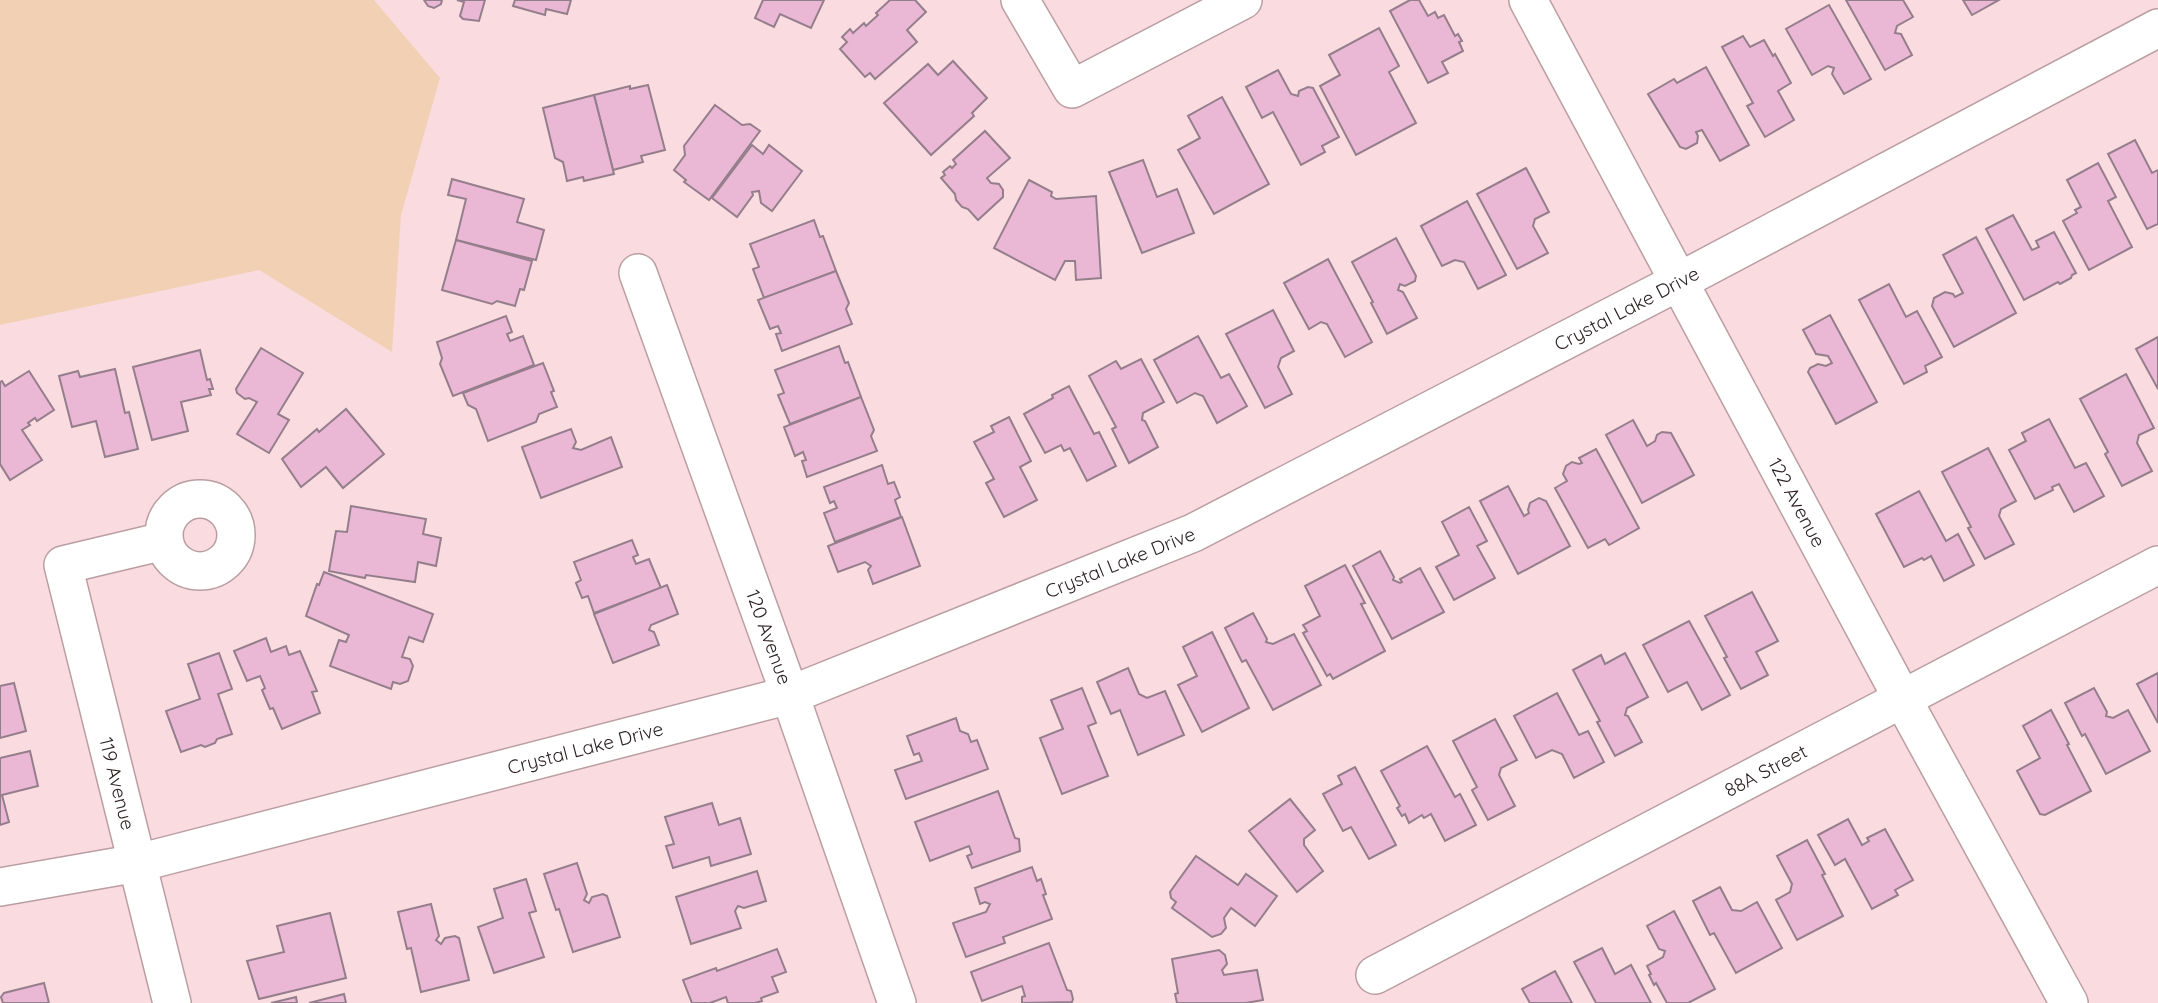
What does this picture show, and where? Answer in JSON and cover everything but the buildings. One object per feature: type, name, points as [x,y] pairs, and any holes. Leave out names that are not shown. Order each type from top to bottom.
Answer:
[{"type":"street","points":[[1020,0],[1072,89],[1243,0]]},
{"type":"street","name":"122 Avenue","points":[[1528,0],[1903,700],[2069,1003]]},
{"type":"street","name":"Crystal Lake Drive","points":[[0,887],[138,863],[790,695],[1193,533],[1678,282],[2158,28]]},
{"type":"street","name":"120 Avenue","points":[[638,273],[790,695],[897,1003]]},
{"type":"street","name":"119 Avenue","points":[[164,541],[63,565],[172,1003]]},
{"type":"street","name":"88A Street","points":[[1375,975],[2158,565]]},
{"type":"shaded area","points":[[0,0],[374,0],[440,78],[401,215],[392,352],[259,270],[0,325]]}]
